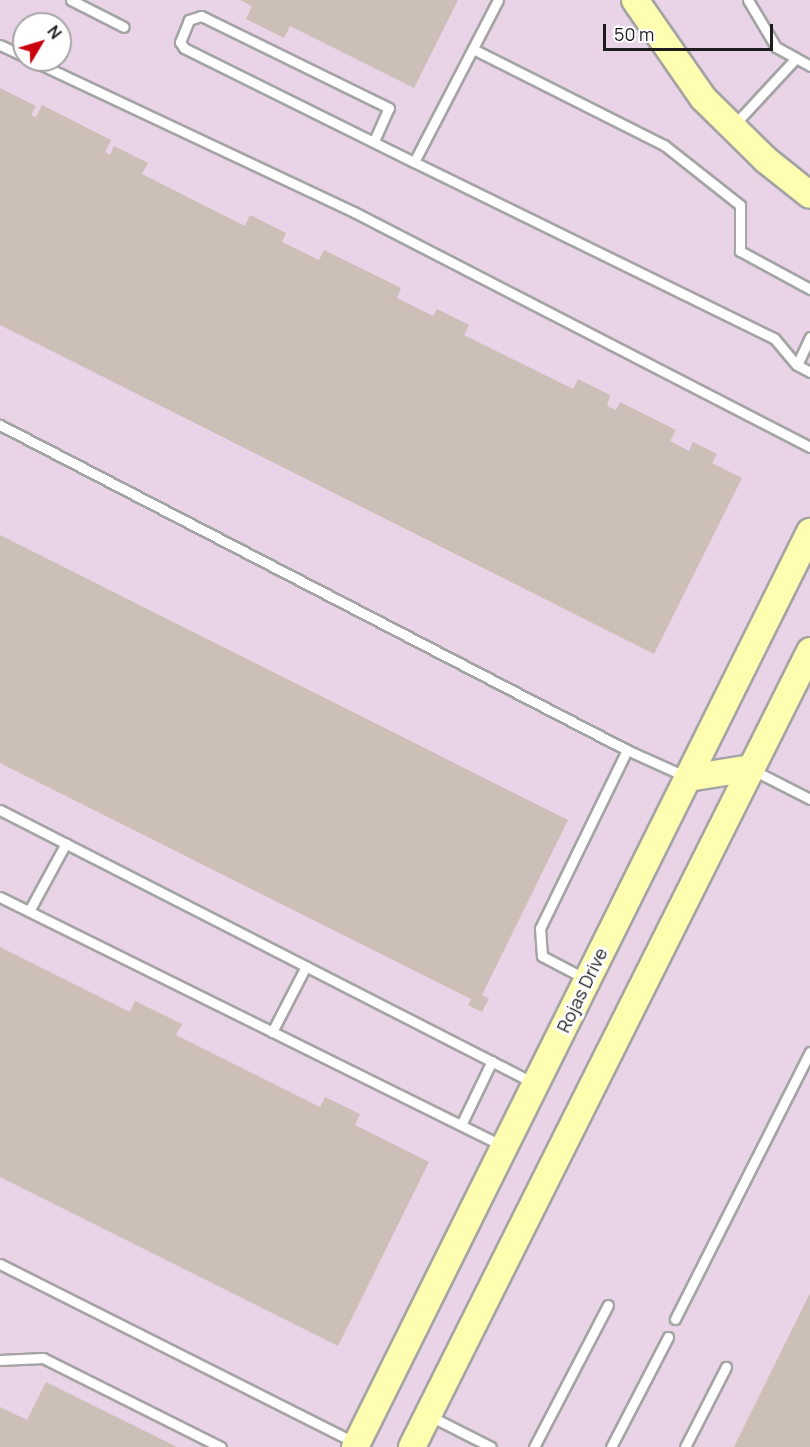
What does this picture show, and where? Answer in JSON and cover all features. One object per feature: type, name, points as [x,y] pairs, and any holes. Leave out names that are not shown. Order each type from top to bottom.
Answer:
[{"type":"main road","points":[[636,0],[672,56],[732,127],[810,195]]},
{"type":"main road","name":"Rojas Drive","points":[[355,1445],[810,532]]},
{"type":"main road","points":[[412,1447],[810,651]]},
{"type":"main road","points":[[688,777],[751,768]]},
{"type":"lane","points":[[71,0],[124,27]]},
{"type":"lane","points":[[414,162],[498,0]]},
{"type":"lane","points":[[748,0],[776,47],[810,66]]},
{"type":"lane","points":[[374,141],[388,108],[201,16],[189,20],[180,42],[184,48],[774,338],[797,365],[810,372]]},
{"type":"lane","points":[[473,49],[664,145],[740,205],[740,251],[810,289]]},
{"type":"lane","points":[[732,127],[796,58]]},
{"type":"lane","points":[[57,72],[354,212],[810,447]]},
{"type":"lane","points":[[797,365],[810,337]]},
{"type":"lane","points":[[0,425],[627,750],[688,777]]},
{"type":"lane","points":[[587,979],[542,956],[540,928],[627,750]]},
{"type":"lane","points":[[751,768],[810,799]]},
{"type":"lane","points":[[0,810],[536,1084]]},
{"type":"lane","points":[[29,911],[66,843]]},
{"type":"lane","points":[[0,897],[505,1147]]},
{"type":"lane","points":[[272,1032],[306,966]]},
{"type":"lane","points":[[675,1320],[810,1052]]},
{"type":"lane","points":[[461,1125],[492,1061]]},
{"type":"lane","points":[[0,1264],[355,1445]]},
{"type":"lane","points":[[534,1447],[608,1305]]},
{"type":"lane","points":[[610,1447],[668,1337]]},
{"type":"lane","points":[[0,1360],[43,1358],[222,1447]]},
{"type":"lane","points":[[685,1447],[726,1367]]},
{"type":"lane","points":[[428,1415],[491,1447]]},
{"type":"shaded area","points":[[0,0],[810,0],[810,1447],[0,1447]]},
{"type":"building","points":[[240,0],[458,0],[414,88],[290,26],[284,38],[246,19],[252,6]]},
{"type":"building","points":[[0,88],[36,106],[31,115],[36,117],[42,105],[111,140],[105,152],[110,155],[114,146],[148,163],[142,174],[245,226],[250,215],[286,233],[282,242],[319,260],[324,250],[401,288],[397,298],[433,316],[437,309],[469,325],[464,335],[573,389],[578,379],[610,395],[607,406],[616,410],[620,402],[676,430],[670,441],[689,451],[693,442],[717,454],[712,463],[742,478],[654,654],[0,325]]},
{"type":"building","points":[[0,535],[568,820],[482,995],[489,999],[482,1012],[468,1005],[471,999],[0,763]]},
{"type":"building","points":[[0,947],[130,1012],[135,1001],[182,1024],[176,1035],[320,1107],[325,1097],[360,1114],[355,1125],[429,1162],[338,1346],[0,1177]]},
{"type":"building","points":[[810,1293],[810,1447],[734,1447]]},
{"type":"building","points":[[46,1382],[177,1447],[0,1447],[0,1407],[27,1420]]}]
